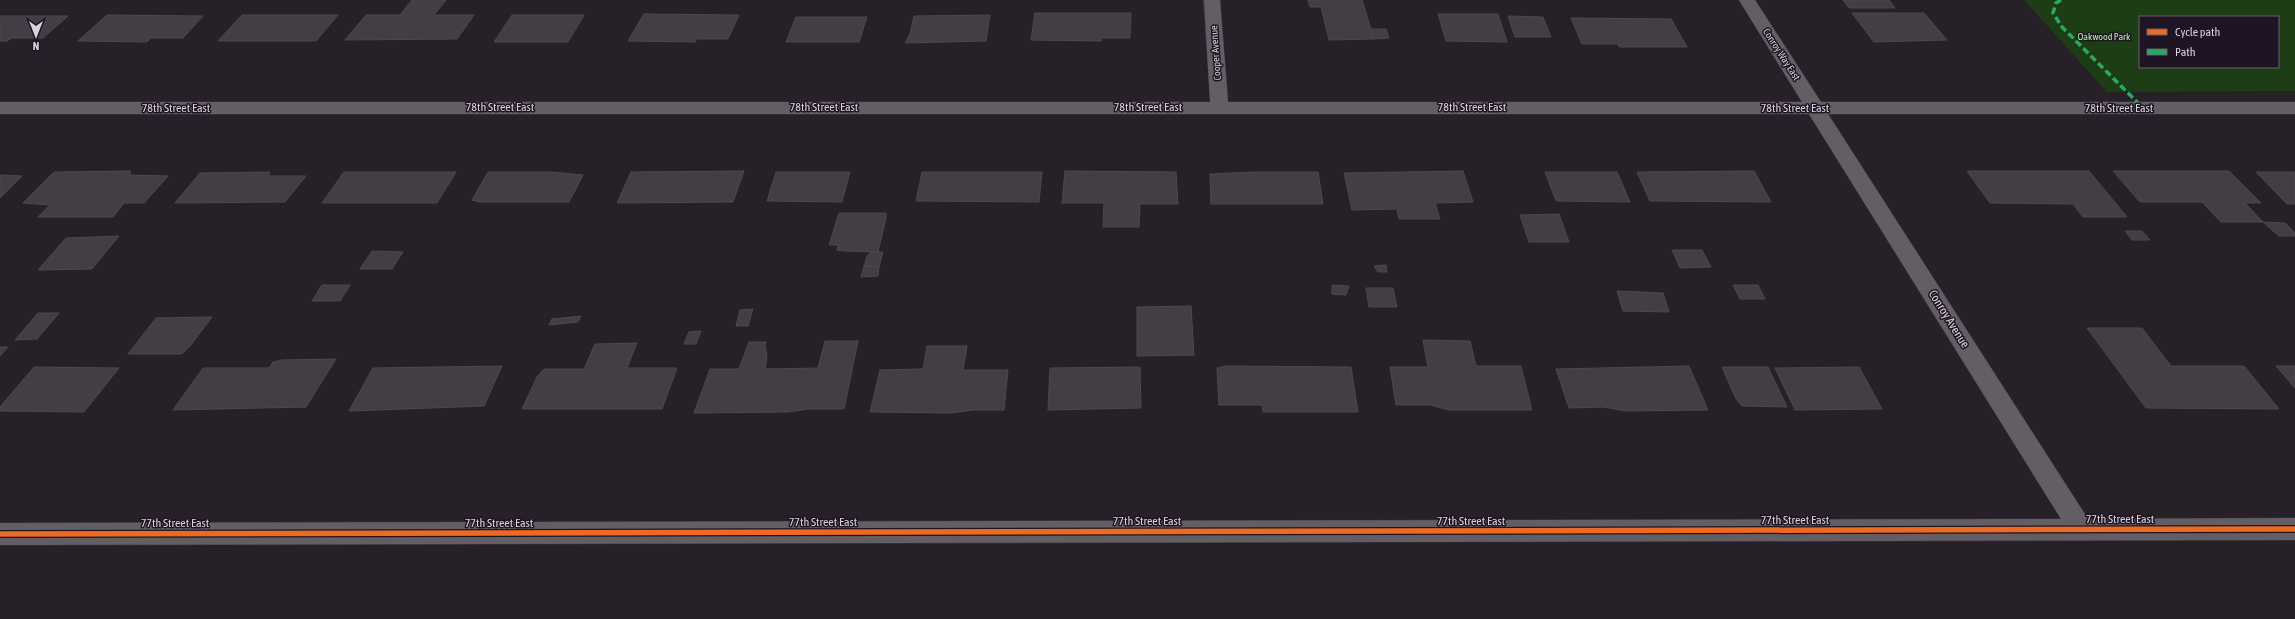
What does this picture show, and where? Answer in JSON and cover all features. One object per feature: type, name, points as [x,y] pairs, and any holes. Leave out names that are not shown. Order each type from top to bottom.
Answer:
[{"type":"street","name":"Cooper Avenue","points":[[1212,0],[1219,107]]},
{"type":"street","name":"Conroy Way East","points":[[1747,0],[1817,108]]},
{"type":"street","name":"78th Street East","points":[[0,108],[2295,108]]},
{"type":"street","name":"Conroy Avenue","points":[[1817,108],[2081,529]]},
{"type":"street","name":"77th Street East","points":[[0,534],[2295,529]]},
{"type":"green space","name":"Oakwood Park","points":[[2024,0],[2295,0],[2295,91],[2107,92]]},
{"type":"building","points":[[412,0],[446,0],[434,15],[474,15],[457,39],[345,40],[366,15],[400,15]]},
{"type":"building","points":[[1308,0],[1362,0],[1374,39],[1329,40],[1321,7],[1310,7]]},
{"type":"building","points":[[1843,0],[1889,0],[1895,8],[1849,8]]},
{"type":"building","points":[[1035,13],[1131,13],[1130,38],[1101,38],[1101,41],[1031,40]]},
{"type":"building","points":[[1852,13],[1924,13],[1947,40],[1874,42]]},
{"type":"building","points":[[644,14],[739,15],[728,39],[697,39],[695,42],[628,41]]},
{"type":"building","points":[[1438,14],[1498,14],[1507,42],[1446,41]]},
{"type":"building","points":[[107,15],[203,16],[183,38],[151,38],[147,42],[78,41]]},
{"type":"building","points":[[242,15],[338,15],[316,41],[218,41]]},
{"type":"building","points":[[512,15],[584,15],[568,42],[494,42]]},
{"type":"building","points":[[990,15],[986,41],[905,43],[910,34],[914,16]]},
{"type":"building","points":[[0,16],[68,16],[43,38],[12,38],[7,41],[0,41]]},
{"type":"building","points":[[1508,16],[1543,17],[1551,37],[1515,37]]},
{"type":"building","points":[[796,17],[867,17],[859,42],[786,42]]},
{"type":"building","points":[[1571,18],[1671,19],[1687,47],[1619,47],[1618,44],[1582,44]]},
{"type":"building","points":[[1371,29],[1386,29],[1389,38],[1374,39]]},
{"type":"building","points":[[131,171],[129,175],[168,176],[144,203],[124,203],[113,217],[38,217],[50,205],[23,203],[54,172]]},
{"type":"building","points":[[744,171],[733,202],[617,203],[631,172]]},
{"type":"building","points":[[1065,171],[1176,172],[1178,204],[1140,204],[1139,227],[1103,227],[1104,203],[1062,203]]},
{"type":"building","points":[[1463,171],[1473,202],[1435,203],[1440,219],[1399,219],[1397,209],[1352,210],[1344,173]]},
{"type":"building","points":[[1754,171],[1771,202],[1650,201],[1637,172]]},
{"type":"building","points":[[1967,171],[2089,171],[2127,217],[2083,217],[2073,204],[1990,203]]},
{"type":"building","points":[[2113,171],[2229,171],[2261,203],[2245,203],[2263,222],[2221,222],[2202,202],[2140,202]]},
{"type":"building","points":[[270,172],[268,176],[306,176],[285,202],[175,203],[200,173]]},
{"type":"building","points":[[344,172],[456,172],[437,203],[322,203]]},
{"type":"building","points":[[488,172],[552,172],[583,175],[569,202],[480,202],[472,200]]},
{"type":"building","points":[[776,172],[850,172],[842,202],[767,201]]},
{"type":"building","points":[[922,172],[1042,172],[1039,202],[916,201]]},
{"type":"building","points":[[1318,172],[1323,204],[1211,204],[1210,174]]},
{"type":"building","points":[[1545,172],[1617,172],[1630,202],[1556,201]]},
{"type":"building","points":[[2256,172],[2295,172],[2295,204],[2287,204]]},
{"type":"building","points":[[0,175],[22,176],[0,198]]},
{"type":"building","points":[[839,213],[886,213],[878,252],[837,250],[838,245],[829,245]]},
{"type":"building","points":[[1559,214],[1569,242],[1529,242],[1520,215]]},
{"type":"building","points":[[2263,222],[2285,223],[2295,233],[2295,236],[2279,236]]},
{"type":"building","points":[[2125,231],[2142,231],[2150,240],[2132,240]]},
{"type":"building","points":[[119,236],[92,269],[38,270],[66,238]]},
{"type":"building","points":[[1672,250],[1702,250],[1711,267],[1680,268]]},
{"type":"building","points":[[372,251],[403,252],[392,269],[360,269]]},
{"type":"building","points":[[871,252],[883,252],[879,267],[864,266],[867,256]]},
{"type":"building","points":[[1386,265],[1387,272],[1378,272],[1374,266]]},
{"type":"building","points":[[864,266],[879,267],[878,276],[861,277]]},
{"type":"building","points":[[322,285],[350,285],[340,301],[312,301]]},
{"type":"building","points":[[1332,285],[1349,286],[1346,295],[1332,294]]},
{"type":"building","points":[[1733,285],[1758,285],[1765,299],[1740,299]]},
{"type":"building","points":[[1366,288],[1393,288],[1397,307],[1369,307]]},
{"type":"building","points":[[1617,291],[1663,293],[1669,312],[1623,311]]},
{"type":"building","points":[[1191,306],[1194,355],[1137,356],[1137,307]]},
{"type":"building","points":[[753,309],[748,326],[736,326],[740,310]]},
{"type":"building","points":[[38,313],[59,313],[37,339],[15,340]]},
{"type":"building","points":[[581,316],[578,322],[549,325],[552,319]]},
{"type":"building","points":[[212,317],[182,354],[128,354],[156,318]]},
{"type":"building","points":[[2087,328],[2142,328],[2171,366],[2244,366],[2279,409],[2146,408]]},
{"type":"building","points":[[701,331],[696,344],[684,344],[689,332]]},
{"type":"building","points":[[1423,340],[1470,341],[1476,366],[1521,366],[1532,410],[1449,410],[1430,405],[1396,405],[1390,367],[1428,367]]},
{"type":"building","points":[[825,341],[858,341],[844,409],[808,409],[788,412],[694,413],[710,369],[739,369],[749,342],[766,342],[765,346],[767,357],[765,369],[818,368]]},
{"type":"building","points":[[637,343],[627,368],[677,368],[662,409],[522,409],[537,377],[544,369],[584,369],[595,344]]},
{"type":"building","points":[[927,346],[967,346],[963,370],[1008,370],[1004,410],[973,410],[951,413],[870,412],[880,370],[923,369]]},
{"type":"building","points":[[0,347],[8,347],[0,356]]},
{"type":"building","points":[[336,359],[306,407],[173,410],[203,368],[269,368],[273,362],[282,360]]},
{"type":"building","points":[[502,366],[484,406],[349,411],[373,368]]},
{"type":"building","points":[[1227,366],[1351,367],[1358,412],[1263,412],[1262,405],[1219,405],[1217,368]]},
{"type":"building","points":[[1689,366],[1708,410],[1625,411],[1604,407],[1569,408],[1556,369]]},
{"type":"building","points":[[2276,366],[2295,366],[2295,388]]},
{"type":"building","points":[[34,367],[119,368],[84,412],[0,411],[0,407]]},
{"type":"building","points":[[1140,367],[1141,408],[1048,410],[1050,368]]},
{"type":"building","points":[[1722,367],[1768,367],[1787,407],[1742,406],[1736,399]]},
{"type":"building","points":[[1859,367],[1882,409],[1795,410],[1775,368]]},
{"type":"marked path","points":[[2061,0],[2056,3],[2053,13],[2062,27],[2143,108]]},
{"type":"cycle path","points":[[0,534],[2295,529]]}]
